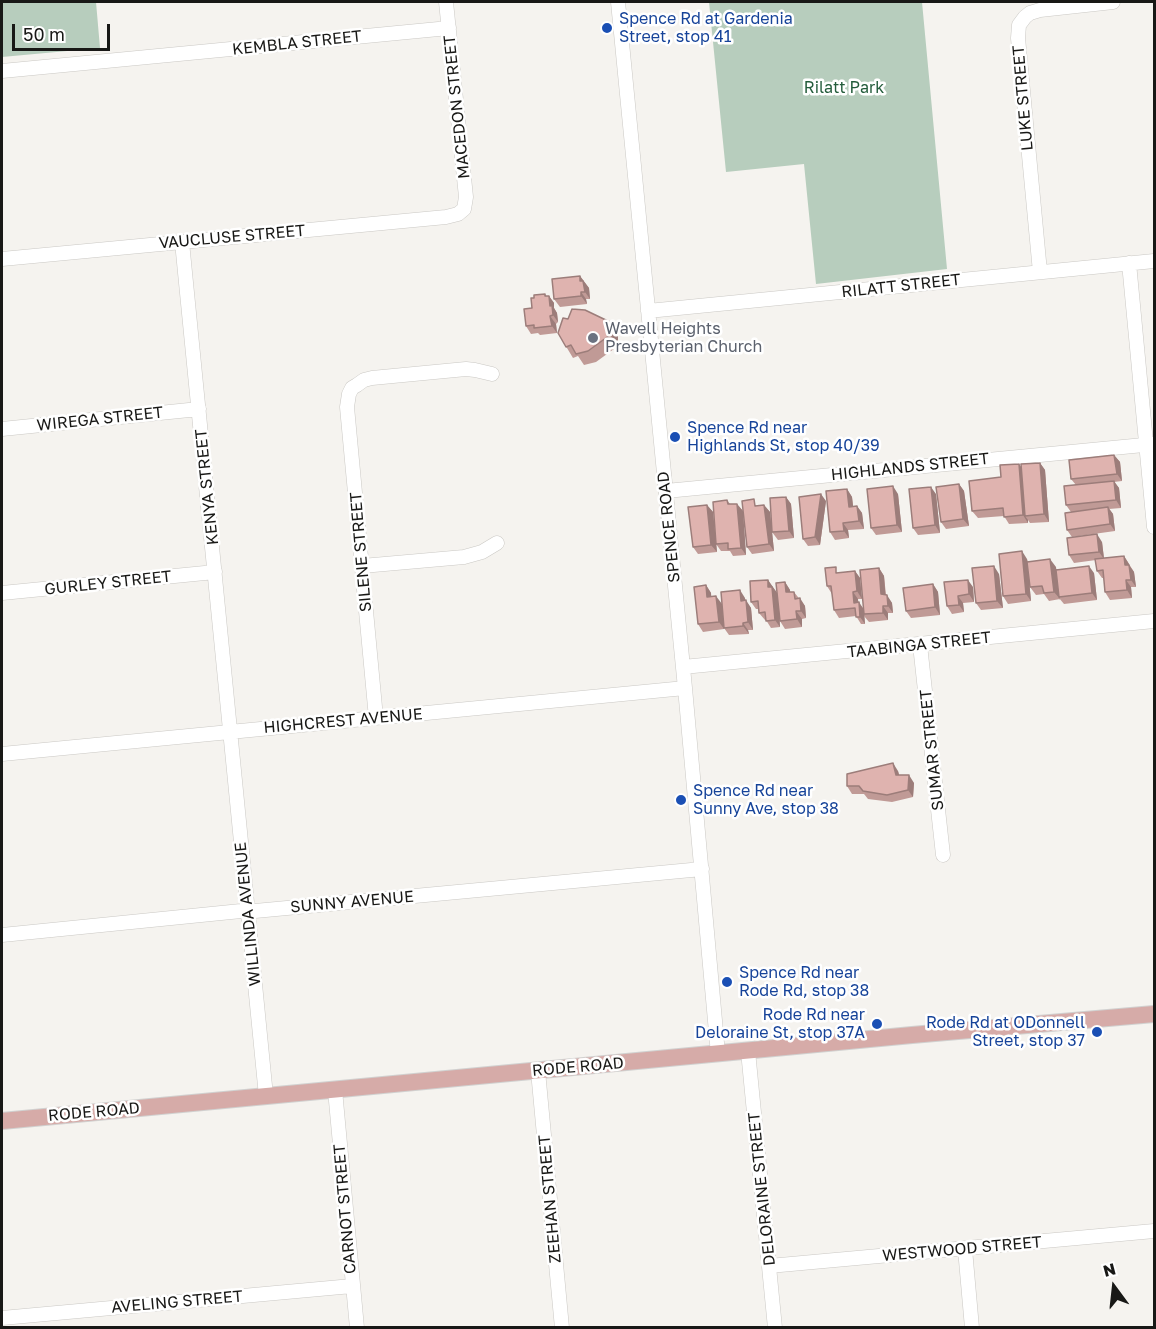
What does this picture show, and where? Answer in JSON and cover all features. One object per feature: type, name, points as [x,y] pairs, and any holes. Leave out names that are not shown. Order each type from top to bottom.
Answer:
[{"type":"main road","name":"RODE ROAD","points":[[2,1121],[1155,1014]]},
{"type":"street","name":"MACEDON STREET","points":[[446,2],[466,197],[466,204],[462,212]]},
{"type":"street","name":"SPENCE ROAD","points":[[618,2],[718,1054]]},
{"type":"street","name":"LUKE STREET","points":[[1040,272],[1018,38],[1019,25],[1030,13],[1040,10],[1113,2]]},
{"type":"street","name":"KEMBLA STREET","points":[[2,71],[449,28]]},
{"type":"street","name":"VAUCLUSE STREET","points":[[2,259],[446,217],[462,212]]},
{"type":"street","name":"KENYA STREET","points":[[182,242],[231,732]]},
{"type":"street","name":"RILATT STREET","points":[[648,311],[1155,261]]},
{"type":"street","points":[[1130,263],[1150,444],[1155,527]]},
{"type":"street","points":[[341,378],[352,388],[372,378],[466,369],[492,374]]},
{"type":"street","name":"SILENE STREET","points":[[352,388],[347,407],[376,718]]},
{"type":"street","name":"WIREGA STREET","points":[[2,429],[199,409]]},
{"type":"street","name":"HIGHLANDS STREET","points":[[666,491],[1150,444]]},
{"type":"street","points":[[362,566],[464,556],[482,552],[497,543]]},
{"type":"street","name":"GURLEY STREET","points":[[2,593],[215,572]]},
{"type":"street","name":"TAABINGA STREET","points":[[683,667],[1155,621]]},
{"type":"street","name":"SUMAR STREET","points":[[920,645],[943,855]]},
{"type":"street","name":"HIGHCREST AVENUE","points":[[2,754],[685,688]]},
{"type":"street","name":"WILLINDA AVENUE","points":[[231,732],[266,1096]]},
{"type":"street","name":"SUNNY AVENUE","points":[[2,935],[702,869]]},
{"type":"street","name":"DELORAINE STREET","points":[[748,1051],[775,1328]]},
{"type":"street","name":"ZEEHAN STREET","points":[[538,1071],[562,1328]]},
{"type":"street","name":"CARNOT STREET","points":[[335,1090],[357,1328]]},
{"type":"street","name":"WESTWOOD STREET","points":[[770,1266],[1155,1231]]},
{"type":"street","points":[[965,1249],[972,1328]]},
{"type":"street","name":"AVELING STREET","points":[[2,1318],[352,1286]]},
{"type":"green space","points":[[2,2],[96,2],[100,48],[2,57]]},
{"type":"green space","name":"Rilatt Park","points":[[709,2],[922,2],[947,269],[816,284],[804,164],[726,172]]},
{"type":"building","points":[[580,276],[585,292],[581,292],[581,296],[554,299],[552,279]]},
{"type":"building","points":[[534,295],[549,296],[550,306],[552,305],[553,315],[550,316],[552,326],[534,328],[534,325],[526,326],[524,309],[532,308],[531,298],[534,298]]},
{"type":"building","points":[[572,309],[585,310],[610,322],[610,335],[588,351],[576,354],[571,345],[566,347],[558,333],[563,318],[568,319]]},
{"type":"building","points":[[1114,455],[1117,474],[1071,479],[1069,460]]},
{"type":"building","points":[[1040,463],[1044,514],[1025,516],[1021,464]]},
{"type":"building","points":[[1019,464],[1023,515],[1004,517],[1003,508],[972,511],[969,481],[1001,477],[1000,465]]},
{"type":"building","points":[[1114,481],[1116,500],[1066,505],[1064,486]]},
{"type":"building","points":[[959,484],[963,519],[941,522],[936,487]]},
{"type":"building","points":[[893,486],[897,525],[871,528],[867,489]]},
{"type":"building","points":[[931,487],[935,525],[913,528],[909,489]]},
{"type":"building","points":[[847,489],[849,507],[857,506],[859,521],[843,523],[844,531],[830,532],[826,491]]},
{"type":"building","points":[[821,494],[815,537],[803,539],[799,497]]},
{"type":"building","points":[[786,497],[789,531],[772,532],[770,498]]},
{"type":"building","points":[[754,499],[755,506],[764,505],[769,544],[747,547],[742,501]]},
{"type":"building","points":[[727,500],[728,504],[737,504],[741,548],[728,549],[728,543],[716,544],[713,502]]},
{"type":"building","points":[[707,505],[711,545],[693,547],[688,507]]},
{"type":"building","points":[[1108,507],[1110,524],[1067,530],[1065,513]]},
{"type":"building","points":[[1097,534],[1099,552],[1069,555],[1067,538]]},
{"type":"building","points":[[1022,551],[1026,594],[1003,596],[999,554]]},
{"type":"building","points":[[1124,556],[1125,565],[1129,565],[1131,580],[1126,580],[1127,590],[1105,592],[1103,570],[1097,571],[1095,559]]},
{"type":"building","points":[[1050,559],[1054,592],[1044,593],[1042,586],[1030,587],[1027,562]]},
{"type":"building","points":[[994,566],[997,601],[976,603],[972,568]]},
{"type":"building","points":[[1089,566],[1092,593],[1059,597],[1056,570]]},
{"type":"building","points":[[836,567],[836,573],[855,571],[857,591],[853,592],[854,603],[859,602],[860,617],[856,617],[855,608],[834,610],[831,586],[827,586],[825,568]]},
{"type":"building","points":[[879,568],[881,594],[887,595],[888,606],[883,606],[883,613],[864,614],[860,570]]},
{"type":"building","points":[[768,580],[768,587],[772,587],[775,620],[766,621],[765,612],[759,613],[758,601],[751,602],[750,581]]},
{"type":"building","points":[[968,580],[969,594],[958,596],[959,605],[947,606],[944,582]]},
{"type":"building","points":[[785,582],[786,592],[794,592],[795,599],[800,598],[801,611],[796,611],[797,619],[780,621],[776,583]]},
{"type":"building","points":[[933,584],[935,607],[906,611],[903,588]]},
{"type":"building","points":[[706,585],[707,597],[716,596],[719,622],[698,624],[694,587]]},
{"type":"building","points":[[740,590],[741,601],[746,600],[748,622],[743,623],[743,626],[724,628],[721,592]]},
{"type":"building","points":[[893,763],[896,775],[909,775],[908,790],[887,795],[863,791],[859,786],[847,786],[847,774]]},
{"type":"place","name":"Spence Rd at Gardenia Street, stop 41","points":[[607,28]]},
{"type":"place","name":"Wavell Heights Presbyterian Church","points":[[593,338]]},
{"type":"place","name":"Spence Rd near Highlands St, stop 40/39","points":[[675,437]]},
{"type":"place","name":"Spence Rd near Sunny Ave, stop 38","points":[[681,800]]},
{"type":"place","name":"Spence Rd near Rode Rd, stop 38","points":[[727,982]]},
{"type":"place","name":"Rode Rd near Deloraine St, stop 37A","points":[[877,1024]]},
{"type":"place","name":"Rode Rd at ODonnell Street, stop 37","points":[[1097,1032]]}]
